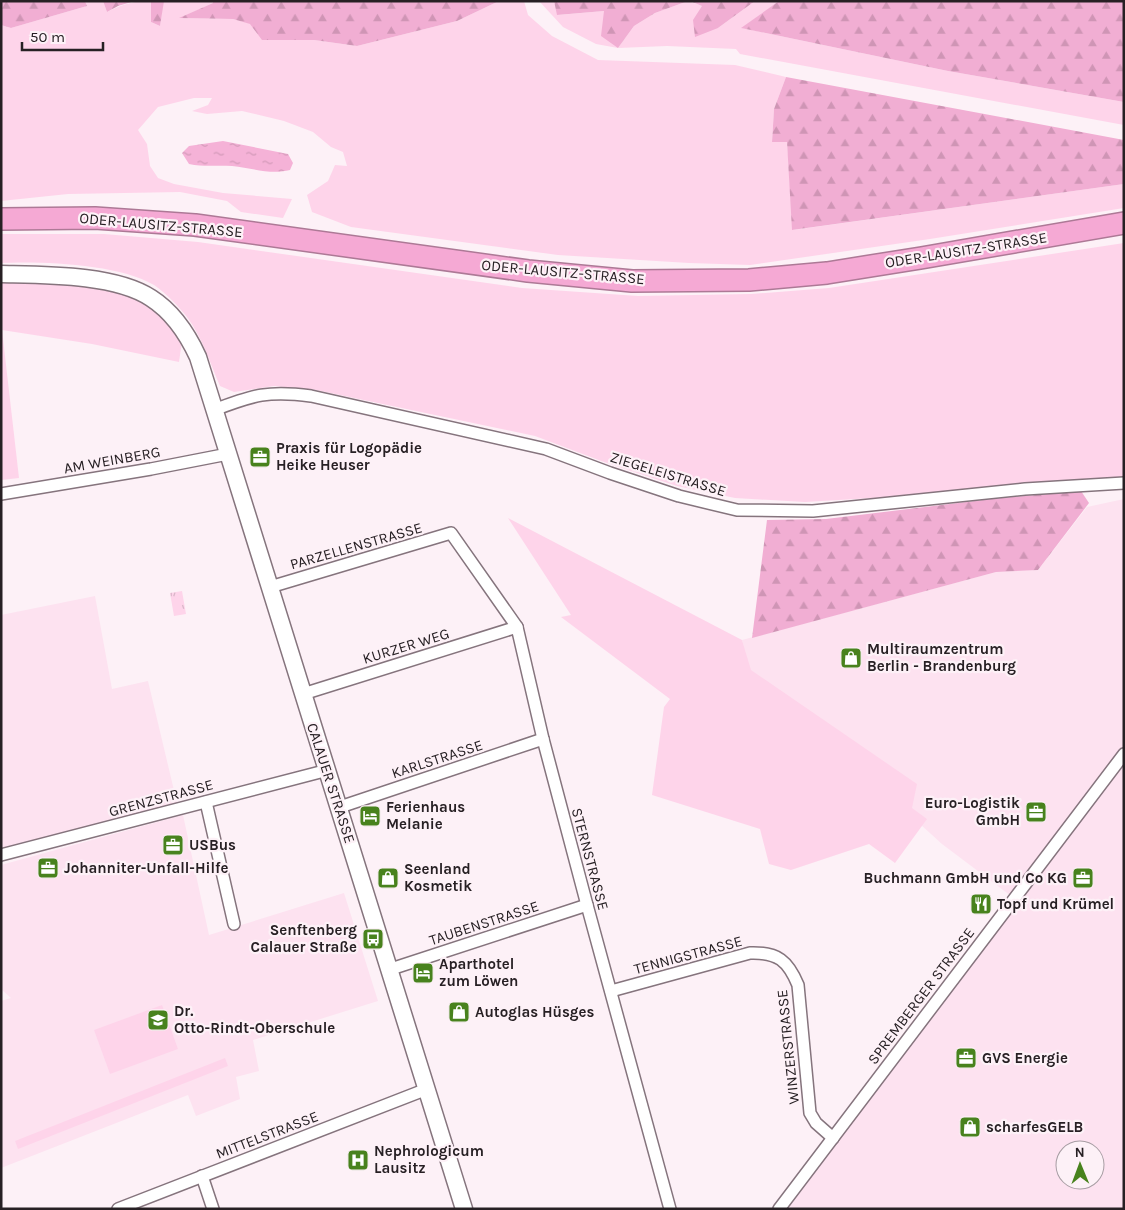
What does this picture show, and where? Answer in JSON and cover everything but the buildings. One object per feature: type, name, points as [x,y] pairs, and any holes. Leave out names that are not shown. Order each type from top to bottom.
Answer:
[{"type":"highway","name":"ODER-LAUSITZ-STRASSE","points":[[1,220],[95,218],[194,225],[528,271],[632,281],[749,280],[827,273],[1124,224]]},
{"type":"street","name":"CALAUER STRASSE","points":[[1,274],[79,278],[106,282],[134,290],[151,297],[168,311],[191,341],[198,357],[391,969],[464,1209]]},
{"type":"street","name":"ZIEGELEISTRASSE","points":[[214,410],[248,397],[274,393],[311,396],[546,449],[679,496],[737,510],[813,511],[1025,489],[1124,483]]},
{"type":"street","name":"AM WEINBERG","points":[[1,494],[228,454]]},
{"type":"street","name":"PARZELLENSTRASSE","points":[[270,588],[451,534]]},
{"type":"street","name":"STERNSTRASSE","points":[[451,534],[517,627],[543,739],[670,1209]]},
{"type":"street","name":"KURZER WEG","points":[[303,694],[517,627]]},
{"type":"street","name":"KARLSTRASSE","points":[[340,807],[543,739]]},
{"type":"street","name":"SPREMBERGER STRASSE","points":[[779,1209],[1124,754]]},
{"type":"street","name":"GRENZSTRASSE","points":[[1,855],[328,770]]},
{"type":"street","points":[[206,802],[234,924]]},
{"type":"street","name":"TAUBENSTRASSE","points":[[391,969],[587,905]]},
{"type":"street","name":"TENNIGSTRASSE","points":[[611,992],[750,953],[762,952],[773,956]]},
{"type":"street","name":"WINZERSTRASSE","points":[[773,956],[782,960],[792,970],[798,986],[810,1112],[816,1123],[833,1138]]},
{"type":"street","name":"MITTELSTRASSE","points":[[118,1209],[426,1089]]},
{"type":"street","points":[[202,1176],[213,1209]]},
{"type":"shaded area","points":[[1124,499],[1124,1209],[786,1209],[1019,902],[942,844],[750,670],[742,640],[996,572],[1038,570],[1087,507]]},
{"type":"shaded area","points":[[95,596],[112,689],[148,681],[177,803],[1,850],[1,615]]},
{"type":"shaded area","name":"Dr. Otto-Rindt-Oberschule","points":[[183,815],[209,935],[344,893],[378,1001],[253,1040],[259,1071],[236,1077],[240,1099],[196,1116],[188,1095],[1,1168],[1,1001],[11,998],[1,989],[1,865]]},
{"type":"green space","points":[[1,1],[85,1],[87,6],[11,28],[1,25]]},
{"type":"green space","points":[[85,1],[103,1],[107,12],[129,4],[151,1],[151,22],[160,26],[163,2],[213,1],[213,3],[180,18],[233,19],[314,40],[357,46],[457,21],[499,1],[524,1],[528,15],[552,36],[598,60],[735,65],[786,77],[774,109],[772,142],[787,141],[793,230],[1124,184],[1124,208],[750,265],[558,255],[351,227],[312,212],[307,195],[328,181],[335,165],[347,166],[343,152],[331,147],[313,132],[284,121],[242,111],[207,114],[192,111],[208,105],[212,98],[194,98],[158,107],[138,130],[147,144],[150,166],[158,178],[174,184],[223,193],[292,199],[283,218],[241,212],[227,201],[180,192],[68,194],[1,201],[1,25],[11,28],[87,6]]},
{"type":"green space","points":[[103,1],[135,1],[118,6],[107,12]]},
{"type":"green space","points":[[151,1],[164,1],[160,26],[151,22]]},
{"type":"green space","points":[[213,1],[499,1],[457,21],[357,46],[314,40],[262,40],[250,24],[233,19],[179,18],[213,3]]},
{"type":"green space","points":[[539,1],[554,1],[558,15],[604,11],[618,48],[596,44],[563,27]]},
{"type":"green space","points":[[554,1],[688,1],[655,13],[634,26],[618,48],[601,36],[604,11],[557,15]]},
{"type":"green space","points":[[688,1],[703,6],[718,28],[755,1],[779,1],[742,28],[948,71],[1124,102],[1124,125],[740,54],[736,49],[667,46],[618,48],[634,26],[655,13]]},
{"type":"green space","points":[[690,1],[755,1],[718,28],[695,37],[693,20],[702,6]]},
{"type":"green space","points":[[779,1],[1124,1],[1124,102],[948,71],[741,28]]},
{"type":"green space","points":[[786,77],[1124,140],[1124,184],[792,230],[787,142],[772,142],[774,109]]},
{"type":"green space","points":[[1,234],[104,234],[198,242],[522,288],[638,296],[751,294],[829,288],[1124,243],[1124,483],[805,502],[735,498],[677,486],[604,462],[535,436],[316,390],[274,386],[234,392],[220,386],[201,342],[187,317],[154,285],[121,272],[101,268],[80,265],[1,263]]},
{"type":"green space","points":[[1,281],[85,286],[128,295],[146,303],[161,314],[170,323],[182,341],[179,362],[92,344],[2,330],[19,478],[1,480]]},
{"type":"green space","points":[[1081,491],[1089,503],[1038,570],[996,572],[752,638],[767,520],[826,519],[991,499]]},
{"type":"green space","points":[[508,518],[742,640],[751,670],[917,784],[912,808],[927,819],[895,863],[869,844],[791,870],[769,864],[760,829],[652,795],[664,707],[670,699],[561,617],[571,615]]},
{"type":"green space","points":[[182,591],[186,614],[174,616],[170,593]]},
{"type":"green space","points":[[162,1005],[178,1049],[110,1074],[94,1030]]},
{"type":"green space","points":[[225,1058],[228,1066],[18,1149],[15,1141]]},
{"type":"water","points":[[223,141],[288,154],[293,163],[290,170],[276,172],[261,171],[232,166],[189,164],[182,153],[189,146]]},
{"type":"place","name":"Praxis für Logopädie Heike Heuser","points":[[260,457]]},
{"type":"place","name":"Multiraumzentrum Berlin - Brandenburg","points":[[851,658]]},
{"type":"place","name":"Euro-Logistik GmbH","points":[[1036,812]]},
{"type":"place","name":"Ferienhaus Melanie","points":[[370,816]]},
{"type":"place","name":"USBus","points":[[173,845]]},
{"type":"place","name":"Johanniter-Unfall-Hilfe","points":[[48,868]]},
{"type":"place","name":"Seenland Kosmetik","points":[[388,878]]},
{"type":"place","name":"Buchmann GmbH und Co KG","points":[[1083,878]]},
{"type":"place","name":"Topf und Krümel","points":[[981,904]]},
{"type":"place","name":"Senftenberg Calauer Straße","points":[[373,939]]},
{"type":"place","name":"Aparthotel zum Löwen","points":[[423,973]]},
{"type":"place","name":"Autoglas Hüsges","points":[[459,1012]]},
{"type":"place","name":"Dr. Otto-Rindt-Oberschule","points":[[158,1020]]},
{"type":"place","name":"GVS Energie","points":[[966,1058]]},
{"type":"place","name":"scharfesGELB","points":[[970,1127]]},
{"type":"place","name":"Nephrologicum Lausitz","points":[[358,1160]]}]
